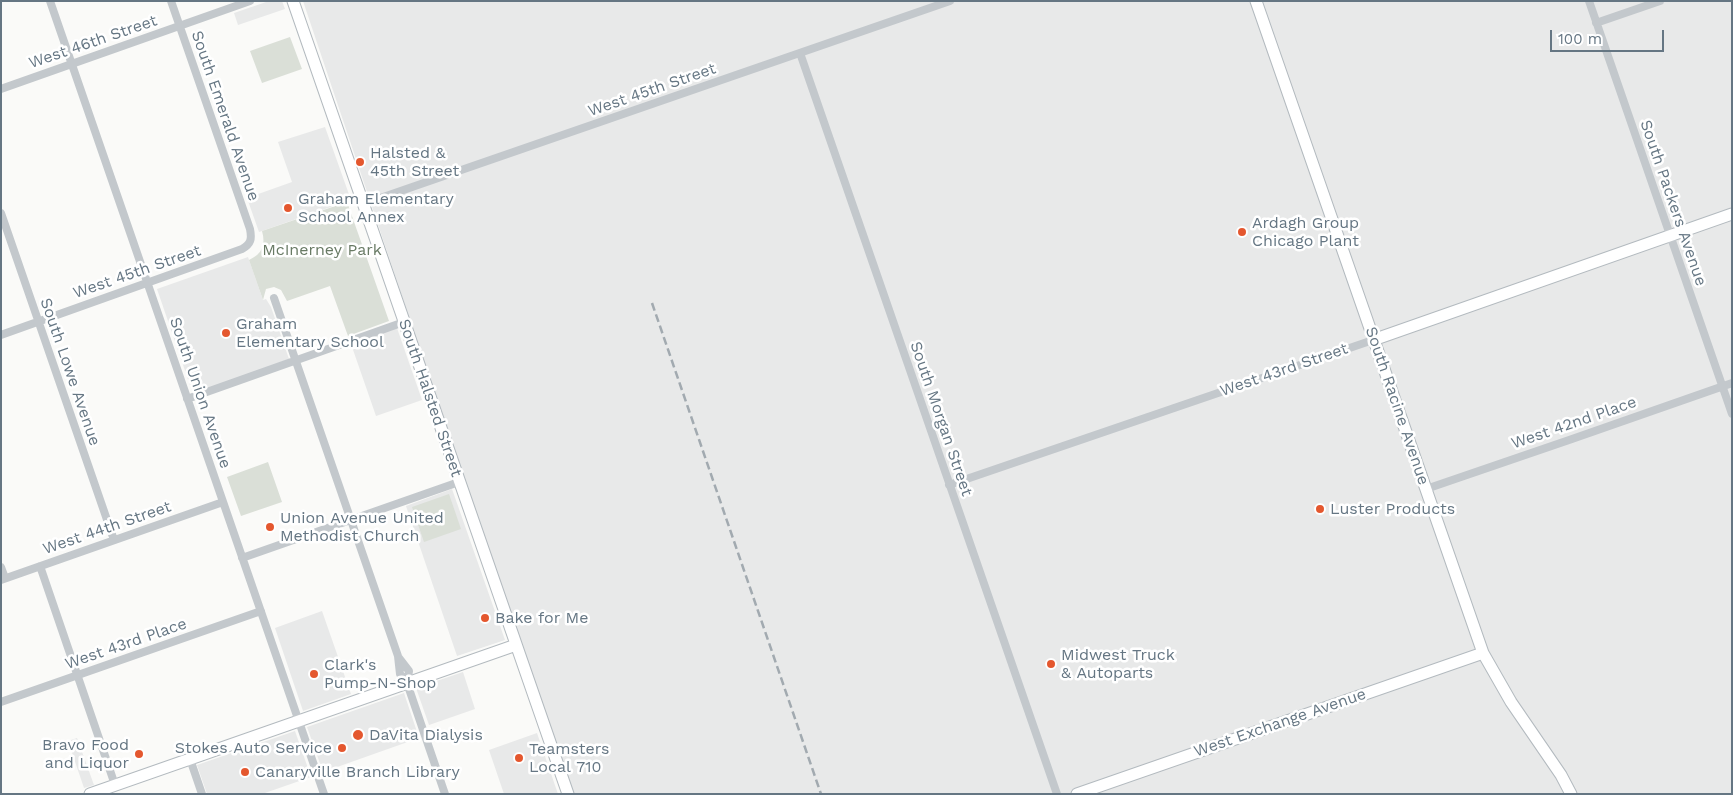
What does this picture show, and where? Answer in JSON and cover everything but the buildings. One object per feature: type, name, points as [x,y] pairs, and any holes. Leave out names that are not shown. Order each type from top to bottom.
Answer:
[{"type":"street","name":"South Union Avenue","points":[[50,1],[324,794]]},
{"type":"street","name":"South Emerald Avenue","points":[[171,1],[250,229],[250,241]]},
{"type":"street","name":"West 46th Street","points":[[1,89],[250,1]]},
{"type":"street","name":"South Halsted Street","points":[[293,1],[568,794]]},
{"type":"street","name":"West 45th Street","points":[[363,204],[950,1]]},
{"type":"street","name":"South Racine Avenue","points":[[1256,1],[1482,653],[1510,702],[1561,775],[1571,794]]},
{"type":"street","name":"South Packers Avenue","points":[[1589,1],[1732,414]]},
{"type":"street","points":[[1596,23],[1660,1]]},
{"type":"street","name":"South Morgan Street","points":[[800,53],[1057,794]]},
{"type":"street","name":"South Lowe Avenue","points":[[1,213],[114,540]]},
{"type":"street","name":"West 43rd Street","points":[[949,485],[1373,340],[1732,214]]},
{"type":"street","name":"West 45th Street","points":[[1,335],[242,250],[248,246],[250,241]]},
{"type":"street","points":[[274,298],[398,656],[409,671],[407,683],[446,794]]},
{"type":"street","points":[[187,399],[404,322]]},
{"type":"street","name":"West 42nd Place","points":[[1426,489],[1732,383]]},
{"type":"street","points":[[242,558],[459,482]]},
{"type":"street","name":"West 44th Street","points":[[3,579],[223,502]]},
{"type":"street","points":[[40,566],[115,785]]},
{"type":"street","points":[[1,567],[3,579]]},
{"type":"street","name":"West 43rd Place","points":[[1,702],[260,611]]},
{"type":"street","points":[[90,794],[516,645]]},
{"type":"street","name":"West Exchange Avenue","points":[[1077,794],[1482,653]]},
{"type":"street","points":[[190,759],[202,794]]},
{"type":"shaded area","points":[[269,1],[282,1],[285,9],[238,25],[234,13]]},
{"type":"shaded area","points":[[303,1],[1732,1],[1732,794],[569,794]]},
{"type":"shaded area","points":[[325,127],[351,200],[259,232],[247,198],[292,182],[278,142]]},
{"type":"shaded area","name":"Graham Elementary School","points":[[248,257],[263,300],[266,299],[271,307],[289,359],[193,394],[157,289]]},
{"type":"shaded area","points":[[397,328],[422,400],[376,416],[351,344]]},
{"type":"shaded area","points":[[452,489],[505,640],[457,656],[406,506]]},
{"type":"shaded area","points":[[322,611],[351,694],[303,711],[275,628]]},
{"type":"shaded area","points":[[463,672],[475,709],[429,725],[416,688]]},
{"type":"shaded area","points":[[404,693],[419,738],[323,772],[307,727]]},
{"type":"shaded area","points":[[295,731],[311,777],[262,794],[207,794],[197,765]]},
{"type":"shaded area","points":[[537,733],[558,794],[504,794],[489,750]]},
{"type":"shaded area","points":[[77,738],[94,785],[84,788],[68,741]]},
{"type":"green space","points":[[290,37],[302,69],[262,83],[250,51]]},
{"type":"green space","name":"McInerney Park","points":[[347,202],[389,321],[348,336],[330,286],[287,301],[281,290],[274,287],[266,289],[263,300],[249,260],[257,255],[262,248],[262,231]]},
{"type":"green space","points":[[268,462],[282,502],[241,516],[227,477]]},
{"type":"green space","points":[[449,494],[461,529],[424,542],[412,507]]},
{"type":"railway","points":[[652,303],[821,794]]},
{"type":"place","name":"Halsted & 45th Street","points":[[360,162]]},
{"type":"place","name":"Graham Elementary School Annex","points":[[288,208]]},
{"type":"place","name":"Ardagh Group Chicago Plant","points":[[1242,232]]},
{"type":"place","name":"Graham Elementary School","points":[[226,333]]},
{"type":"place","name":"Luster Products","points":[[1320,509]]},
{"type":"place","name":"Union Avenue United Methodist Church","points":[[270,527]]},
{"type":"place","name":"Bake for Me","points":[[485,618]]},
{"type":"place","name":"Midwest Truck & Autoparts","points":[[1051,664]]},
{"type":"place","name":"Clark's Pump-N-Shop","points":[[314,674]]},
{"type":"place","name":"DaVita Dialysis","points":[[358,735]]},
{"type":"place","name":"Stokes Auto Service","points":[[342,748]]},
{"type":"place","name":"Bravo Food and Liquor","points":[[139,754]]},
{"type":"place","name":"Teamsters Local 710","points":[[519,758]]},
{"type":"place","name":"Canaryville Branch Library","points":[[245,772]]}]
